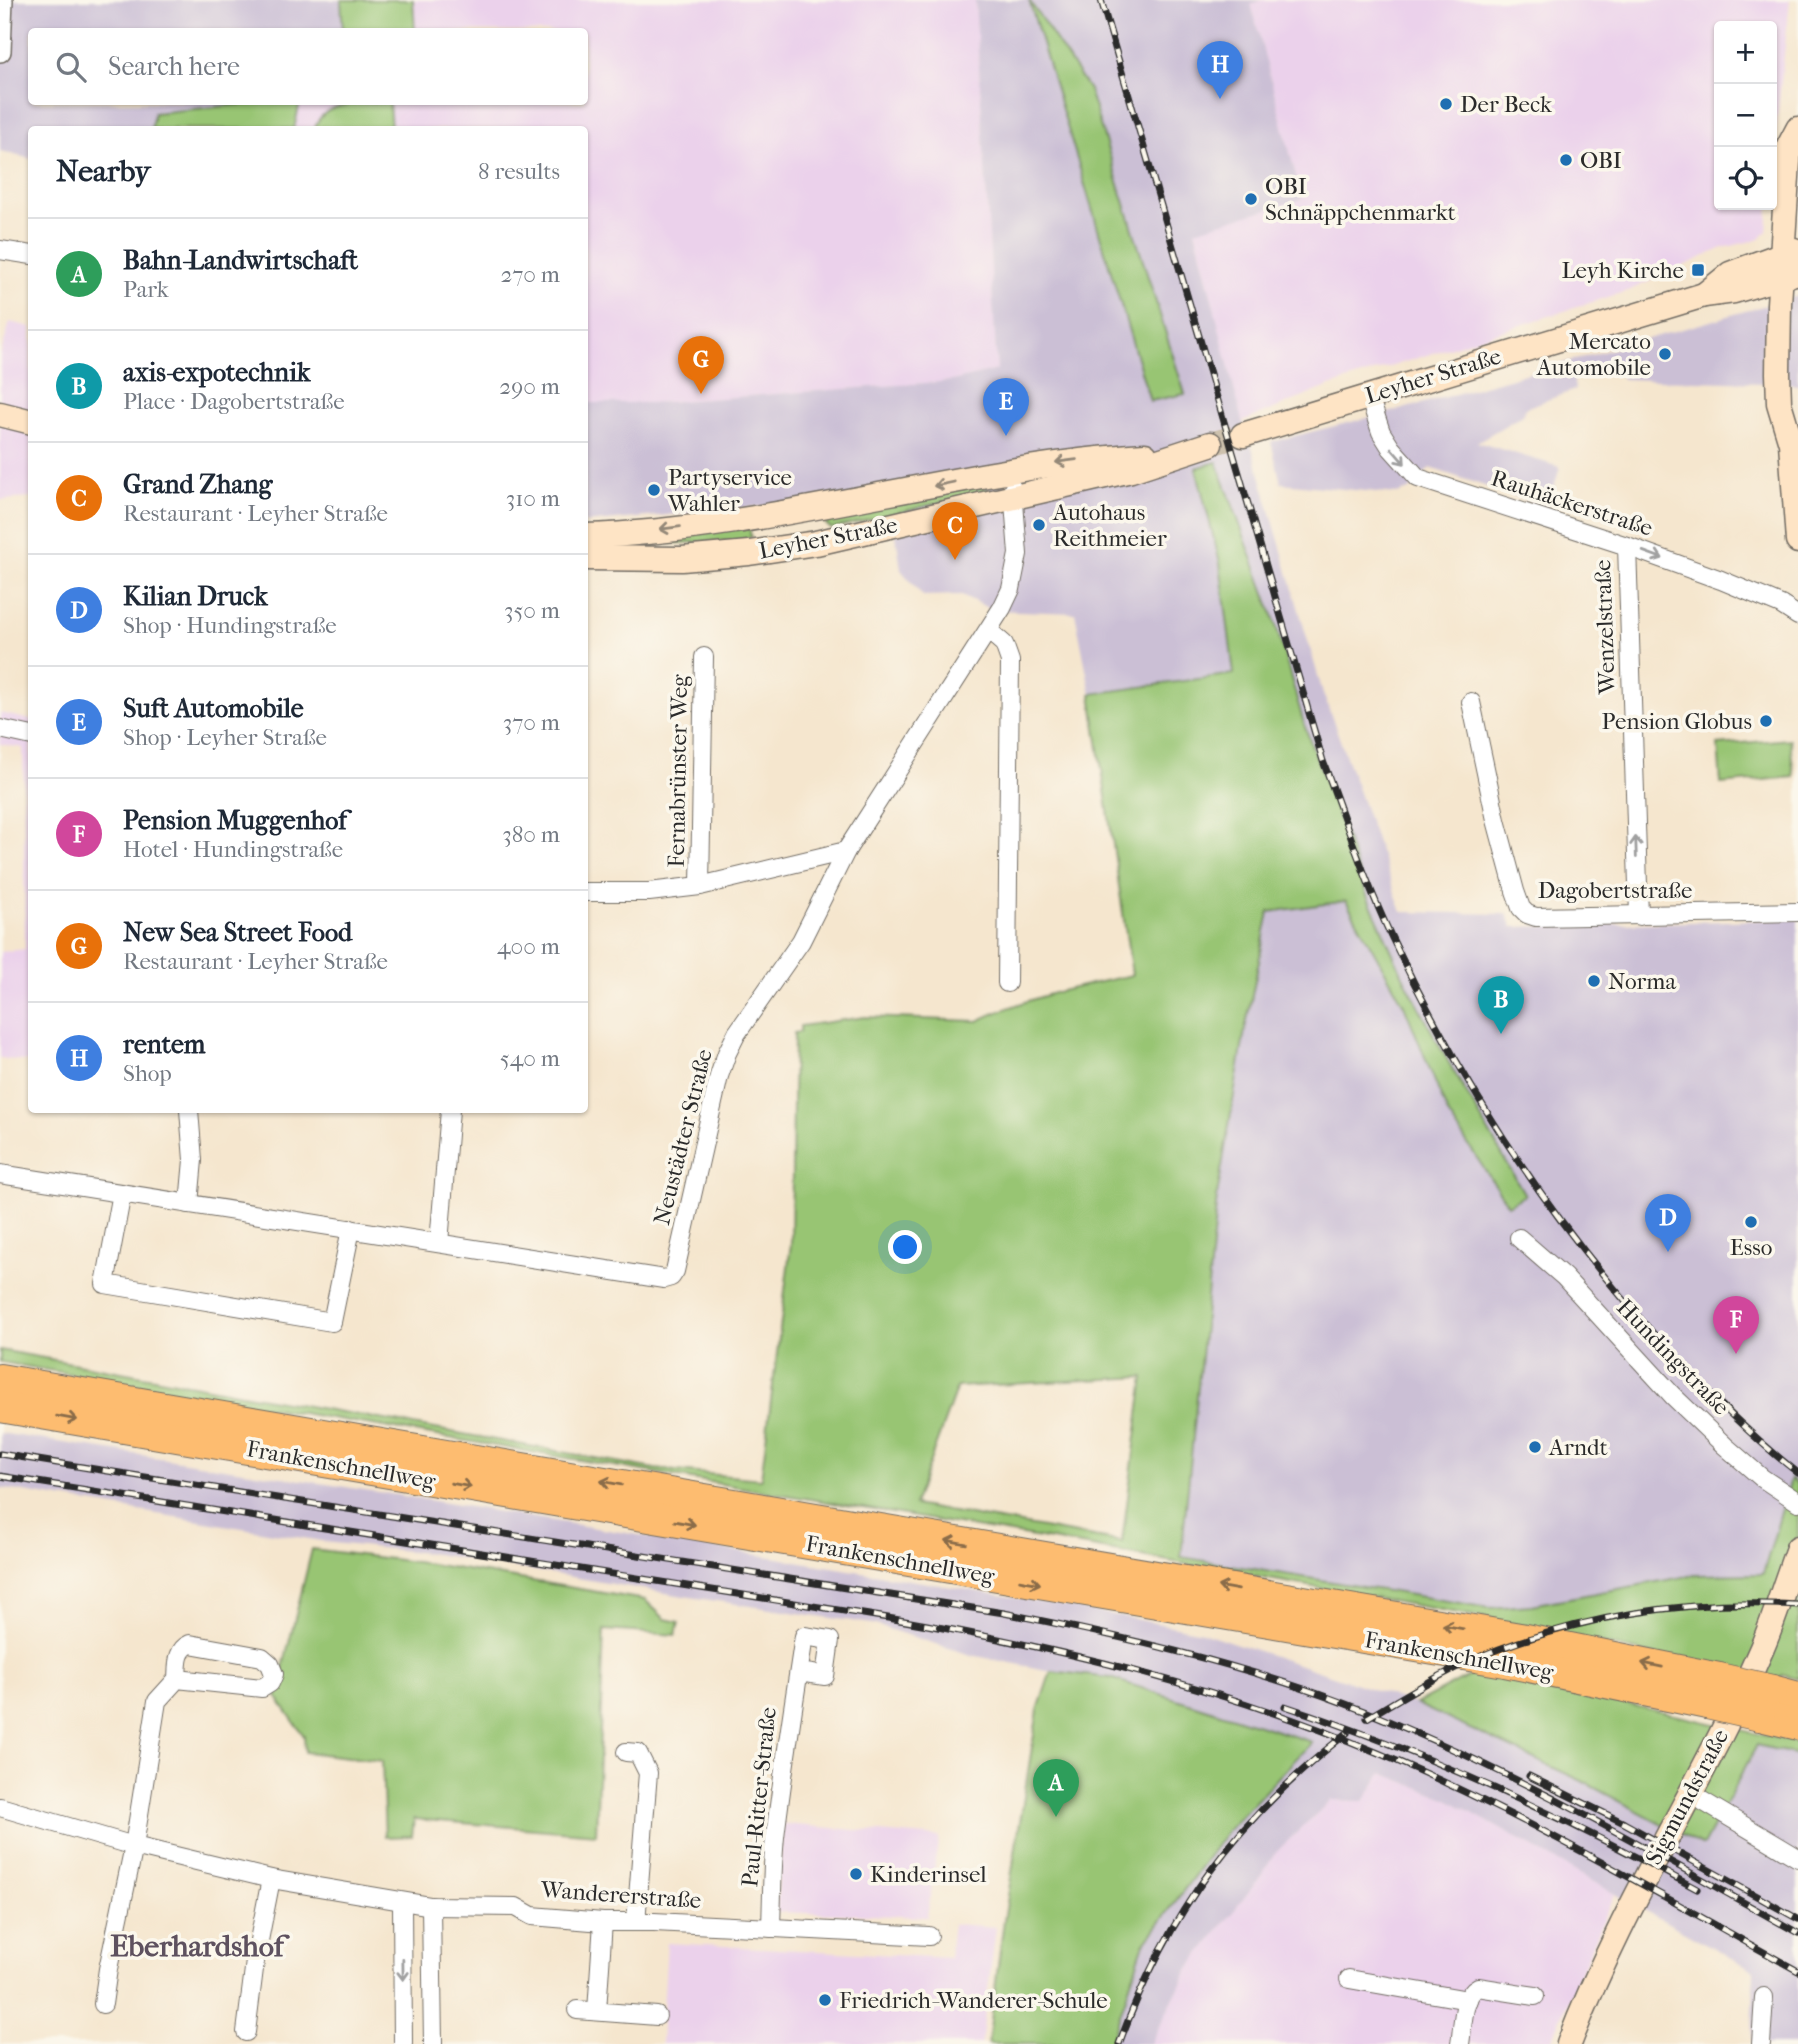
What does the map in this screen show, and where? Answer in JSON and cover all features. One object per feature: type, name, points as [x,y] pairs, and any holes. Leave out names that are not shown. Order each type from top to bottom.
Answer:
[{"type":"highway","name":"Frankenschnellweg","points":[[0,1379],[1468,1629],[1713,1691]]},
{"type":"highway","name":"Frankenschnellweg","points":[[0,1407],[1505,1662],[1777,1701],[1798,1725]]},
{"type":"main road","points":[[1798,129],[1789,146],[1789,263],[1779,402],[1791,443],[1798,541]]},
{"type":"main road","name":"Leyher Straße","points":[[1243,435],[1704,295],[1734,291],[1789,263]]},
{"type":"main road","points":[[0,414],[28,421]]},
{"type":"main road","points":[[1791,443],[1798,418]]},
{"type":"main road","name":"Leyher Straße","points":[[588,536],[752,518],[1074,460],[1199,447],[1130,470],[851,536],[749,554],[672,559],[588,558]]},
{"type":"main road","name":"Sigmundstraße","points":[[1569,2044],[1608,1951],[1722,1732],[1762,1647],[1798,1548]]},
{"type":"street","points":[[0,51],[2,0]]},
{"type":"street","points":[[0,250],[28,254]]},
{"type":"street","name":"Rauhäckerstraße","points":[[1368,396],[1381,432],[1391,449],[1418,478],[1627,546],[1755,593],[1798,616]]},
{"type":"street","name":"Neustädter Straße","points":[[0,1174],[664,1279],[671,1277],[675,1271],[719,1076],[727,1053],[737,1033],[801,941],[846,850],[989,631],[1012,589],[1018,540],[1011,471]]},
{"type":"street","name":"Wenzelstraße","points":[[1627,546],[1639,916]]},
{"type":"street","points":[[989,631],[1004,644],[1010,661],[1007,983]]},
{"type":"street","name":"Fernabrünster Weg","points":[[700,886],[704,657]]},
{"type":"street","name":"Dagobertstraße","points":[[1471,702],[1496,820],[1521,908],[1527,914],[1639,916],[1798,912]]},
{"type":"street","points":[[0,729],[28,735]]},
{"type":"street","points":[[588,892],[649,892],[700,886],[846,850]]},
{"type":"street","points":[[189,1113],[193,1160],[189,1204]]},
{"type":"street","points":[[439,1243],[450,1113]]},
{"type":"street","points":[[122,1194],[105,1284],[331,1322],[351,1229]]},
{"type":"street","name":"Hundingstraße","points":[[1519,1238],[1564,1277],[1673,1396],[1725,1446],[1762,1478],[1798,1502]]},
{"type":"street","points":[[103,2004],[134,1846],[157,1701],[177,1679],[179,1655],[183,1647],[190,1644],[262,1657],[270,1664],[274,1674],[270,1684],[262,1688],[177,1679]]},
{"type":"street","name":"Paul-Ritter-Straße","points":[[771,1928],[775,1840],[799,1672]]},
{"type":"street","points":[[626,1752],[638,1753],[648,1773],[636,1922]]},
{"type":"street","points":[[1689,1793],[1798,1858]]},
{"type":"street","name":"Wandererstraße","points":[[0,1807],[134,1846],[271,1880],[402,1902],[432,1906],[516,1907],[532,1916],[603,1922],[929,1936]]},
{"type":"street","points":[[246,2032],[255,1961],[271,1880]]},
{"type":"street","points":[[402,1902],[403,2044]]},
{"type":"street","points":[[432,1906],[433,2044]]},
{"type":"street","points":[[597,2011],[603,1922]]},
{"type":"street","points":[[1349,1979],[1468,2000]]},
{"type":"street","points":[[1460,2044],[1468,2000],[1473,1990],[1478,1987],[1535,1996]]},
{"type":"street","points":[[1761,2044],[1764,1997]]},
{"type":"street","points":[[577,2010],[657,2016]]},
{"type":"shaded area","points":[[0,0],[341,0],[343,28],[28,28],[28,105],[232,105],[154,112],[152,126],[28,126],[28,158],[0,151]]},
{"type":"shaded area","points":[[413,0],[975,0],[997,370],[953,381],[655,403],[588,403],[588,126],[391,126],[389,105],[588,105],[588,28],[415,28]]},
{"type":"shaded area","points":[[975,0],[1261,0],[1251,4],[1302,199],[1195,230],[1242,421],[1246,427],[1323,693],[1402,912],[1507,914],[1513,927],[1798,919],[1798,1485],[1791,1480],[1764,1574],[1694,1575],[1531,1605],[1490,1608],[1181,1557],[1217,1196],[1245,1030],[1269,912],[1346,901],[1404,1005],[1448,1114],[1509,1205],[1525,1195],[1441,1049],[1403,976],[1368,898],[1304,724],[1273,615],[1196,469],[1220,563],[1235,674],[1091,694],[1075,613],[992,610],[962,595],[923,596],[901,570],[891,500],[752,507],[588,523],[588,403],[655,403],[953,381],[997,370]]},
{"type":"shaded area","points":[[1261,0],[1790,0],[1777,118],[1777,21],[1714,21],[1714,210],[1769,210],[1767,231],[1760,239],[1723,248],[1630,290],[1330,386],[1242,422],[1195,229],[1302,199],[1251,4]]},
{"type":"shaded area","points":[[299,105],[377,105],[317,120],[316,126],[295,126]]},
{"type":"shaded area","points":[[1798,296],[1798,384],[1622,379],[1617,364],[1573,373],[1575,390],[1525,408],[1523,415],[1477,442],[1560,467],[1548,507],[1430,468],[1409,490],[1397,494],[1281,483],[1271,442],[1403,409]]},
{"type":"shaded area","points":[[10,322],[28,326],[28,498],[0,500],[0,356]]},
{"type":"shaded area","points":[[0,713],[28,719],[28,1062],[0,1058],[0,952],[25,949],[23,748],[0,744]]},
{"type":"shaded area","points":[[0,1433],[416,1498],[1072,1607],[1202,1632],[1416,1704],[1582,1781],[1702,1845],[1757,1745],[1798,1755],[1798,2044],[1752,2044],[1754,1970],[1446,1798],[1382,1773],[1364,1801],[1331,1800],[1275,1853],[1261,1876],[1189,1968],[1150,2044],[1110,2044],[1143,1946],[1227,1831],[1311,1743],[1110,1678],[1051,1671],[971,1655],[872,1624],[683,1596],[436,1554],[333,1543],[0,1488]]},
{"type":"shaded area","points":[[1382,1773],[1446,1798],[1615,1894],[1550,2044],[1150,2044],[1189,1968],[1261,1876],[1275,1853],[1331,1800],[1364,1801]]},
{"type":"shaded area","name":"Kinderinsel","points":[[783,1824],[939,1837],[927,1917],[776,1912]]},
{"type":"shaded area","name":"Friedrich-Wanderer-Schule","points":[[953,1924],[996,1927],[981,2044],[661,2044],[667,1943],[949,1958]]},
{"type":"green space","points":[[341,0],[413,0],[415,28],[343,28]]},
{"type":"green space","points":[[1029,0],[1089,90],[1185,394],[1150,401]]},
{"type":"green space","points":[[235,105],[299,105],[295,126],[152,126],[154,113]]},
{"type":"green space","points":[[345,105],[389,105],[391,126],[316,126],[326,113]]},
{"type":"green space","points":[[1217,462],[1273,615],[1304,724],[1368,898],[1403,976],[1441,1049],[1525,1195],[1508,1205],[1448,1114],[1404,1005],[1346,901],[1269,912],[1245,1030],[1217,1196],[1181,1557],[1490,1608],[1531,1605],[1694,1575],[1763,1574],[1791,1479],[1798,1485],[1798,1679],[1782,1675],[1776,1682],[1486,1618],[1069,1543],[0,1362],[0,1350],[655,1469],[761,1479],[791,1243],[794,1033],[800,1032],[800,1026],[865,1017],[978,1021],[1035,999],[1132,975],[1091,694],[1234,674],[1220,563],[1196,468]],"holes":[[[1144,1377],[1122,1542],[914,1505],[957,1387]]]},
{"type":"green space","points":[[975,485],[992,490],[831,529],[825,523],[826,516]]},
{"type":"green space","points":[[749,525],[751,537],[736,541],[610,545]]},
{"type":"green space","points":[[1790,739],[1794,777],[1721,784],[1718,745]]},
{"type":"green space","points":[[312,1549],[431,1564],[645,1600],[665,1619],[679,1622],[676,1635],[604,1630],[596,1834],[414,1819],[412,1836],[385,1837],[382,1761],[305,1752],[304,1736],[276,1696]]},
{"type":"green space","points":[[1051,1671],[1110,1678],[1312,1742],[1227,1831],[1143,1946],[1110,2044],[988,2044],[1003,1927],[1038,1710]]},
{"type":"green space","points":[[1482,1671],[1798,1743],[1798,1755],[1757,1745],[1703,1846],[1582,1781],[1416,1704]]},
{"type":"tunnel","points":[[1210,444],[1243,435]]},
{"type":"railway","points":[[1101,0],[1323,761],[1364,873],[1392,938],[1450,1050],[1482,1104],[1589,1258],[1701,1385],[1748,1431],[1798,1473]]},
{"type":"railway","points":[[0,1454],[1004,1613],[1177,1651],[1262,1675],[1346,1704],[1462,1754],[1576,1810],[1798,1933]]},
{"type":"railway","points":[[0,1476],[888,1618],[1013,1642],[1136,1671],[1197,1688],[1317,1728],[1430,1776],[1590,1856],[1798,1971]]},
{"type":"railway","points":[[1367,1718],[1465,1663],[1499,1649],[1572,1626],[1646,1611],[1684,1607],[1722,1604],[1798,1605]]},
{"type":"railway","points":[[1285,1706],[1391,1744],[1495,1788],[1697,1889]]},
{"type":"railway","points":[[1119,2044],[1138,1996],[1160,1952],[1183,1911],[1210,1872],[1271,1800],[1347,1733]]},
{"type":"railway","points":[[1529,1776],[1624,1823],[1798,1919]]},
{"type":"place","name":"rentem","points":[[1220,99]]},
{"type":"place","name":"Der Beck","points":[[1446,104]]},
{"type":"place","name":"OBI","points":[[1566,160]]},
{"type":"place","name":"OBI Schnäppchenmarkt","points":[[1251,199]]},
{"type":"place","name":"Leyh Kirche","points":[[1698,270]]},
{"type":"place","name":"Mercato Automobile","points":[[1665,354]]},
{"type":"place","name":"New Sea Street Food","points":[[701,394]]},
{"type":"place","name":"Suft Automobile","points":[[1006,436]]},
{"type":"place","name":"Partyservice Wahler","points":[[654,490]]},
{"type":"place","name":"Autohaus Reithmeier","points":[[1039,525]]},
{"type":"place","name":"Grand Zhang","points":[[955,560]]},
{"type":"place","name":"Pension Globus","points":[[1766,721]]},
{"type":"place","name":"Norma","points":[[1594,981]]},
{"type":"place","name":"axis-expotechnik","points":[[1501,1034]]},
{"type":"place","name":"Esso","points":[[1751,1222]]},
{"type":"place","name":"Kilian Druck","points":[[1668,1252]]},
{"type":"place","name":"Pension Muggenhof","points":[[1736,1354]]},
{"type":"place","name":"Arndt","points":[[1535,1447]]},
{"type":"place","name":"Bahn-Landwirtschaft","points":[[1056,1817]]},
{"type":"place","name":"Kinderinsel","points":[[856,1874]]},
{"type":"place","name":"Friedrich-Wanderer-Schule","points":[[825,2000]]},
{"type":"district","name":"Eberhardshof","points":[[197,1946]]}]
